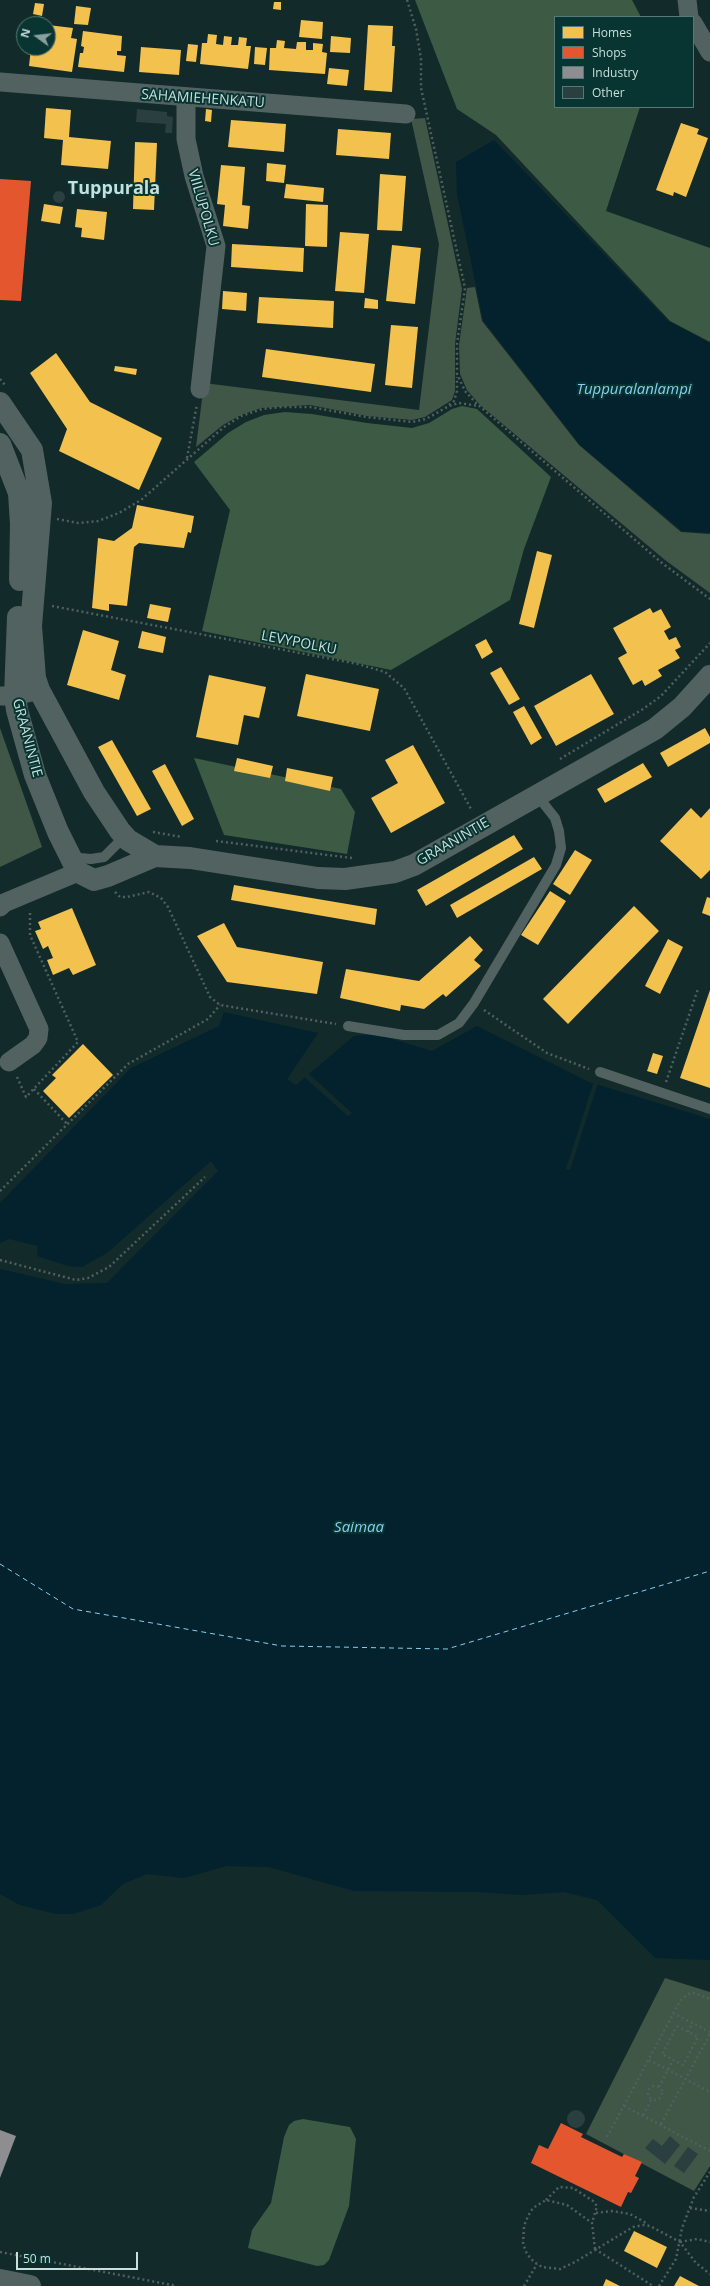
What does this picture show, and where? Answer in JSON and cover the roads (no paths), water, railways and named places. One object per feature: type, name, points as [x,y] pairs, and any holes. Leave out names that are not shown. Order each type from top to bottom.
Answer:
[{"type":"street","points":[[694,19],[710,33]]},
{"type":"street","points":[[694,22],[710,52]]},
{"type":"street","name":"SAHAMIEHENKATU","points":[[0,82],[186,98],[406,114]]},
{"type":"street","name":"VIILUPOLKU","points":[[186,98],[186,139],[194,176],[216,246],[200,390]]},
{"type":"street","name":"GRAANINTIE","points":[[0,403],[32,450],[40,503],[31,626],[32,657],[35,678],[39,690],[94,792],[120,831],[128,840],[155,856]]},
{"type":"street","name":"GRAANINTIE","points":[[0,444],[19,493],[21,524],[7,696],[35,775],[74,862],[94,880],[108,876],[155,856],[190,858],[318,878],[345,879],[371,877],[394,872],[414,865],[536,794],[655,729],[682,707],[710,676]]},
{"type":"street","points":[[7,696],[39,690]]},
{"type":"street","points":[[0,907],[4,903],[74,862]]},
{"type":"street","points":[[0,943],[39,1029],[38,1038],[32,1045],[9,1062]]},
{"type":"street","points":[[0,2280],[30,2286]]},
{"type":"lane","points":[[348,1026],[404,1035],[438,1035],[459,1023],[474,1003],[556,865],[561,848],[559,831],[555,818],[536,794]]},
{"type":"lane","points":[[74,862],[104,857],[112,851],[119,842],[120,831]]},
{"type":"lane","points":[[600,1072],[710,1109]]},
{"type":"water","name":"Tuppuralanlampi","points":[[494,140],[668,321],[710,343],[710,533],[682,531],[580,445],[483,320],[457,194],[456,162]]},
{"type":"water","name":"Saimaa","points":[[224,1012],[318,1033],[287,1079],[296,1085],[354,1036],[376,1034],[432,1051],[477,1026],[589,1082],[710,1119],[710,1960],[655,1958],[597,1900],[564,1892],[521,1895],[478,1892],[354,1891],[269,1867],[227,1866],[184,1878],[147,1874],[123,1884],[101,1905],[73,1914],[56,1914],[20,1905],[0,1894],[0,1269],[65,1284],[107,1283],[218,1171],[211,1161],[107,1253],[82,1267],[68,1266],[37,1256],[38,1246],[9,1239],[0,1243],[0,1203],[131,1068],[219,1026]]},
{"type":"district","name":"Tuppurala","points":[[114,189]]}]
